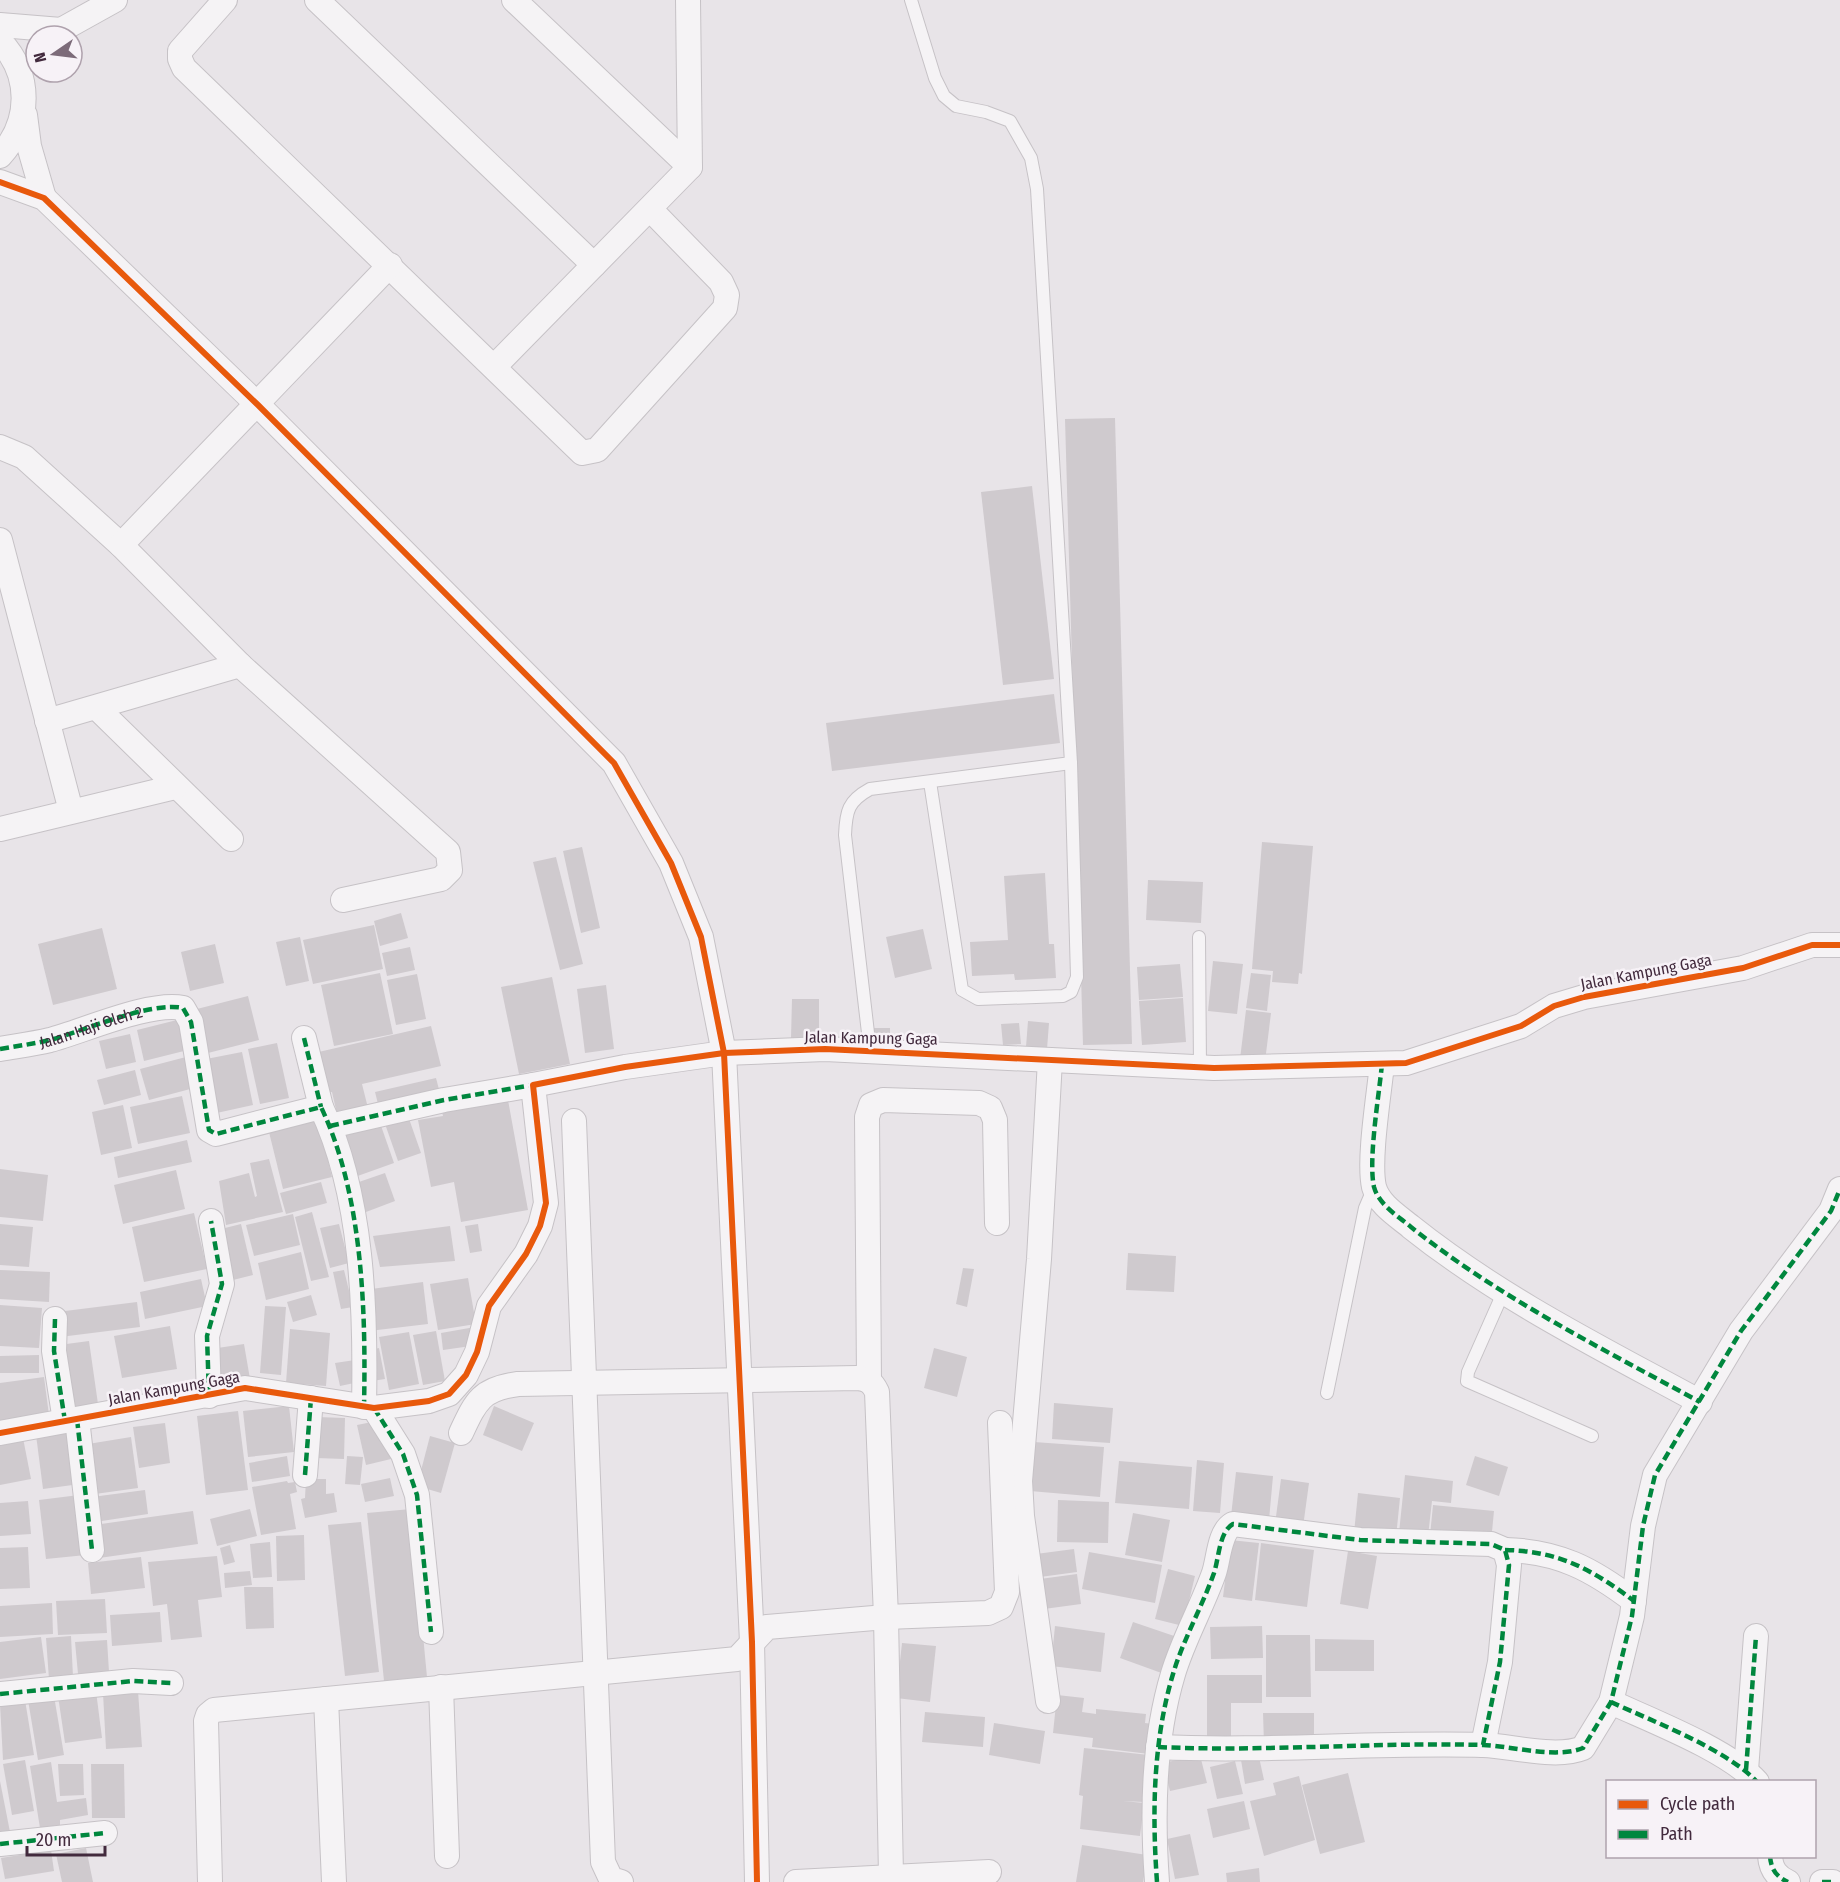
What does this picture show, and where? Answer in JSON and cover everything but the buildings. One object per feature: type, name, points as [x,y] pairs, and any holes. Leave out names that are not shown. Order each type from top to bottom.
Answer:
[{"type":"street","points":[[74,24],[115,0]]},
{"type":"street","points":[[225,0],[180,51],[180,59],[184,68],[390,265],[576,450],[586,454],[597,450],[721,316],[727,304],[727,295],[721,282],[650,209]]},
{"type":"street","points":[[317,0],[594,265]]},
{"type":"street","points":[[514,0],[690,167]]},
{"type":"street","points":[[494,367],[690,167],[688,0]]},
{"type":"street","points":[[0,24],[24,28]]},
{"type":"street","points":[[0,40],[13,56],[28,86],[29,146],[44,198]]},
{"type":"street","points":[[0,156],[15,137],[28,86]]},
{"type":"street","points":[[0,182],[44,198],[258,405],[614,763],[671,863],[701,937],[724,1053],[752,1642],[757,1882]]},
{"type":"street","points":[[121,544],[258,405],[390,265]]},
{"type":"street","points":[[0,447],[24,456],[121,544],[240,665],[448,852],[450,870],[441,879],[343,900]]},
{"type":"street","points":[[0,540],[6,592],[47,722],[71,811]]},
{"type":"street","points":[[47,722],[240,665]]},
{"type":"street","points":[[97,708],[175,787],[231,839]]},
{"type":"street","points":[[0,829],[175,787]]},
{"type":"street","name":"Jalan Kampung Gaga","points":[[0,1433],[245,1388],[369,1408],[429,1401],[449,1394],[461,1383],[477,1352],[489,1306],[526,1254],[540,1226],[546,1203],[533,1085],[625,1067],[724,1053],[870,1050],[1200,1068],[1406,1063],[1521,1026],[1554,1005],[1584,997],[1743,968],[1777,959],[1812,945],[1840,945]]},
{"type":"street","name":"Jalan Haji Oleh 2","points":[[0,1049],[50,1040],[173,1006],[183,1008],[191,1022],[209,1130],[216,1134],[325,1117]]},
{"type":"street","points":[[304,1038],[353,1213],[369,1408],[403,1454],[417,1495],[431,1632]]},
{"type":"street","points":[[1048,1701],[1022,1516],[1020,1481],[1039,1259],[1050,1060]]},
{"type":"street","points":[[1382,1064],[1374,1146],[1374,1186],[1386,1207],[1503,1293],[1700,1402]]},
{"type":"street","points":[[325,1117],[533,1085]]},
{"type":"street","points":[[891,1876],[886,1617],[877,1392],[869,1381],[867,1118],[871,1105],[883,1100],[979,1103],[990,1108],[995,1120],[997,1223]]},
{"type":"street","points":[[574,1121],[603,1862],[611,1879],[621,1882]]},
{"type":"street","points":[[1158,1747],[1257,1749],[1484,1745],[1574,1751],[1589,1742],[1611,1702],[1634,1601],[1643,1526],[1655,1474],[1741,1330],[1831,1211],[1840,1189]]},
{"type":"street","points":[[209,1396],[207,1336],[222,1284],[212,1221]]},
{"type":"street","points":[[55,1318],[54,1351],[71,1420],[92,1550]]},
{"type":"street","points":[[461,1433],[474,1405],[495,1387],[584,1382],[857,1378],[869,1381]]},
{"type":"street","points":[[305,1475],[311,1398]]},
{"type":"street","points":[[210,1882],[208,1715],[214,1710],[737,1659],[767,1627],[886,1617],[988,1613],[1000,1607],[1007,1592],[1000,1423]]},
{"type":"street","points":[[1157,1882],[1153,1830],[1158,1747],[1173,1673],[1214,1572],[1225,1530],[1229,1526],[1243,1523],[1360,1540],[1491,1544],[1505,1550],[1530,1550],[1574,1562],[1614,1585],[1634,1601]]},
{"type":"street","points":[[1484,1745],[1500,1662],[1509,1565],[1505,1550]]},
{"type":"street","points":[[1611,1702],[1752,1776],[1756,1636]]},
{"type":"street","points":[[0,1694],[133,1681],[171,1683]]},
{"type":"street","points":[[441,1687],[447,1856]]},
{"type":"street","points":[[326,1699],[334,1882]]},
{"type":"street","points":[[0,1844],[105,1833]]},
{"type":"street","points":[[1770,1858],[1770,1865],[1778,1877],[1788,1882]]},
{"type":"street","points":[[796,1882],[989,1872]]},
{"type":"street","points":[[1822,1882],[1833,1882]]},
{"type":"lane","points":[[911,0],[935,78],[944,96],[956,106],[986,112],[1010,121],[1031,158],[1037,189],[1071,763],[1077,977],[1076,986],[1063,996],[978,999],[962,990],[930,782]]},
{"type":"lane","points":[[870,1050],[845,836],[846,815],[856,796],[870,789],[1071,763]]},
{"type":"lane","points":[[1199,937],[1200,1068]]},
{"type":"lane","points":[[1327,1393],[1365,1208],[1374,1186]]},
{"type":"lane","points":[[1503,1293],[1468,1372],[1467,1381],[1592,1436]]},
{"type":"marked path","points":[[0,1049],[50,1040],[135,1013],[169,1007],[183,1008],[191,1022],[209,1130],[216,1134],[321,1107],[335,1141],[354,1216],[364,1332],[364,1407]]},
{"type":"marked path","points":[[304,1038],[321,1107]]},
{"type":"marked path","points":[[1382,1064],[1372,1175],[1376,1193],[1384,1205],[1445,1253],[1515,1299],[1700,1402]]},
{"type":"marked path","points":[[330,1126],[444,1100],[533,1085]]},
{"type":"marked path","points":[[1158,1747],[1239,1748],[1442,1744],[1483,1745],[1547,1752],[1583,1748],[1611,1702],[1632,1616],[1643,1526],[1655,1475],[1741,1331],[1831,1211],[1840,1189]]},
{"type":"marked path","points":[[209,1396],[207,1336],[222,1284],[211,1221]]},
{"type":"marked path","points":[[55,1319],[54,1351],[65,1421]]},
{"type":"marked path","points":[[305,1475],[311,1398]]},
{"type":"marked path","points":[[374,1408],[403,1454],[417,1495],[431,1632]]},
{"type":"marked path","points":[[77,1419],[92,1550]]},
{"type":"marked path","points":[[1157,1882],[1156,1777],[1166,1699],[1177,1661],[1214,1573],[1222,1539],[1233,1524],[1360,1540],[1491,1544],[1505,1550],[1509,1565],[1500,1662],[1483,1745]]},
{"type":"marked path","points":[[1505,1550],[1542,1554],[1574,1564],[1604,1580],[1634,1601]]},
{"type":"marked path","points":[[1746,1770],[1756,1636]]},
{"type":"marked path","points":[[0,1694],[133,1681],[171,1683]]},
{"type":"marked path","points":[[1611,1702],[1709,1748],[1744,1770],[1755,1780]]},
{"type":"marked path","points":[[0,1844],[105,1833]]},
{"type":"marked path","points":[[1770,1858],[1775,1872],[1788,1882]]},
{"type":"marked path","points":[[1822,1882],[1833,1882]]},
{"type":"cycle path","points":[[0,182],[44,198],[258,405],[614,763],[671,863],[701,937],[724,1053],[752,1642],[757,1882]]},
{"type":"cycle path","points":[[0,1433],[245,1388],[374,1408],[429,1401],[449,1394],[466,1375],[477,1352],[489,1306],[526,1254],[540,1226],[546,1203],[533,1085],[625,1067],[724,1053],[825,1049],[1214,1068],[1406,1063],[1521,1026],[1554,1006],[1584,997],[1743,968],[1812,945],[1840,945]]}]
